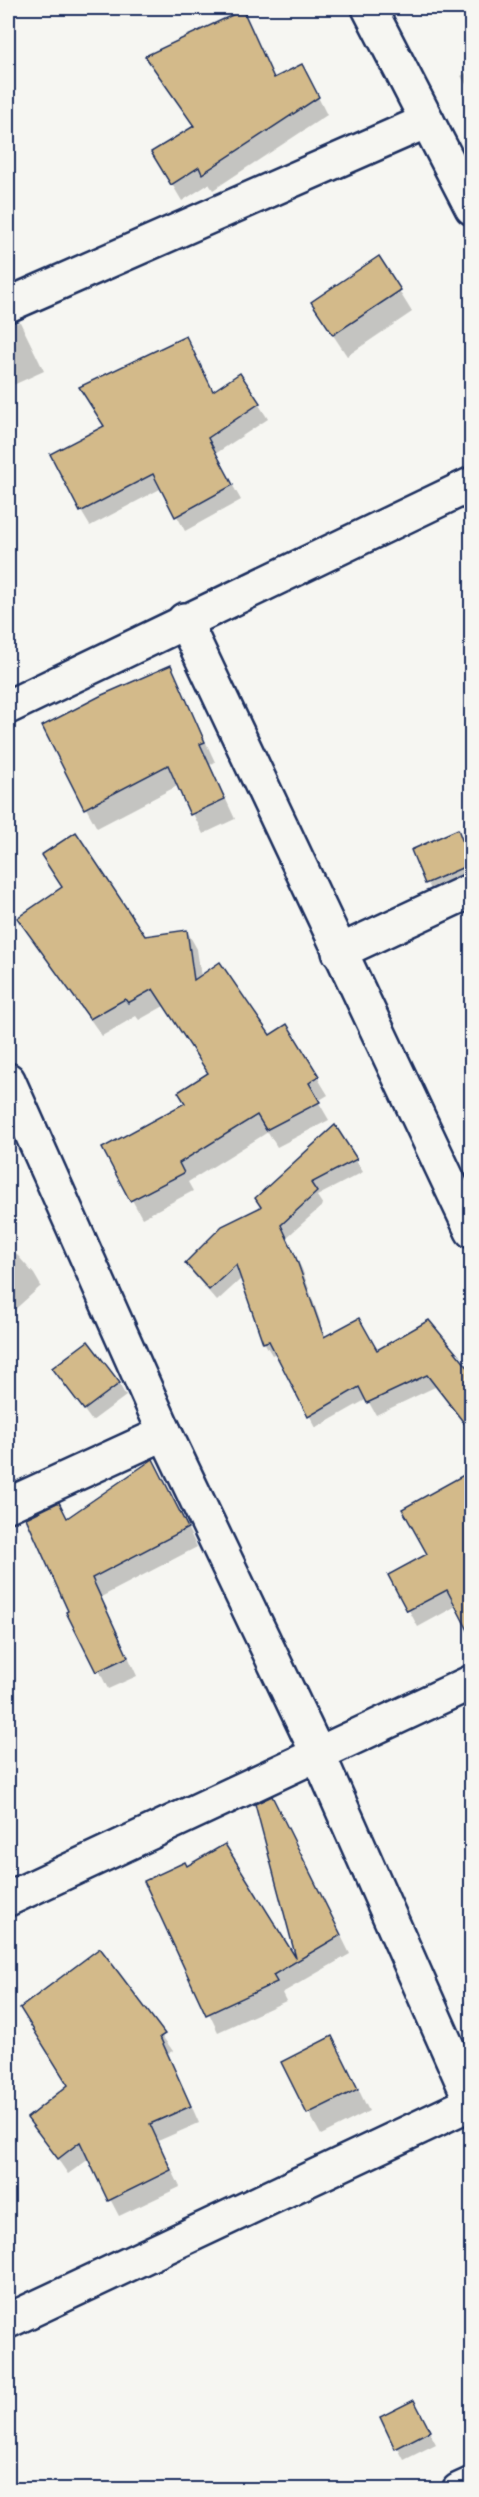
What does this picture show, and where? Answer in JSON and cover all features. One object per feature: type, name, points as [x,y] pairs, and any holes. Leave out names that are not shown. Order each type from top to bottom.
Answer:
[{"type":"street","points":[[369,8],[471,208]]},
{"type":"street","points":[[8,305],[427,121]]},
{"type":"street","points":[[8,706],[471,484]]},
{"type":"street","points":[[184,620],[471,1231]]},
{"type":"street","points":[[339,952],[471,890]]},
{"type":"street","points":[[8,2321],[471,2103],[318,1754],[165,1433],[11,1097]]},
{"type":"street","points":[[8,1505],[165,1433]]},
{"type":"street","points":[[8,1899],[471,1682]]},
{"type":"street","points":[[459,2490],[471,2484]]},
{"type":"building","points":[[243,10],[274,78],[302,64],[319,97],[202,174],[199,167],[171,185],[151,152],[194,126],[145,56]]},
{"type":"building","points":[[379,256],[401,290],[333,335],[311,302]]},
{"type":"building","points":[[186,336],[213,391],[240,373],[260,403],[208,438],[233,485],[175,517],[153,474],[80,512],[50,454],[104,426],[79,387]]},
{"type":"building","points":[[171,665],[205,742],[200,744],[225,799],[190,815],[168,765],[84,809],[42,726],[102,695]]},
{"type":"building","points":[[458,829],[471,864],[425,884],[411,850]]},
{"type":"building","points":[[76,832],[145,936],[187,930],[194,980],[220,962],[270,1035],[287,1024],[319,1076],[309,1083],[320,1102],[266,1130],[257,1115],[179,1163],[184,1173],[130,1201],[102,1148],[185,1103],[178,1092],[208,1073],[153,989],[128,1003],[125,999],[90,1019],[17,918],[62,887],[41,855]]},
{"type":"building","points":[[335,1125],[357,1159],[311,1183],[317,1192],[281,1225],[295,1255],[324,1337],[359,1318],[377,1350],[429,1320],[471,1371],[471,1432],[427,1375],[367,1403],[359,1387],[308,1417],[269,1341],[263,1343],[236,1265],[209,1290],[185,1263],[222,1226],[261,1207],[255,1198]]},
{"type":"building","points":[[88,1341],[120,1383],[84,1410],[52,1368]]},
{"type":"building","points":[[153,1459],[188,1528],[92,1578],[128,1657],[96,1672],[66,1612],[68,1611],[26,1518],[59,1502],[67,1518]]},
{"type":"building","points":[[471,1471],[471,1636],[447,1590],[407,1611],[388,1575],[427,1554],[402,1509]]},
{"type":"building","points":[[272,1796],[341,1935],[273,1975],[277,1982],[206,2015],[144,1881],[185,1862],[187,1866],[225,1844],[296,1958],[255,1804]]},
{"type":"building","points":[[100,1948],[165,2034],[160,2037],[191,2106],[150,2124],[171,2170],[108,2201],[80,2142],[58,2159],[27,2118],[68,2085],[20,2008]]},
{"type":"building","points":[[332,2036],[358,2089],[307,2114],[281,2062]]},
{"type":"building","points":[[414,2400],[430,2431],[395,2449],[380,2417]]}]
